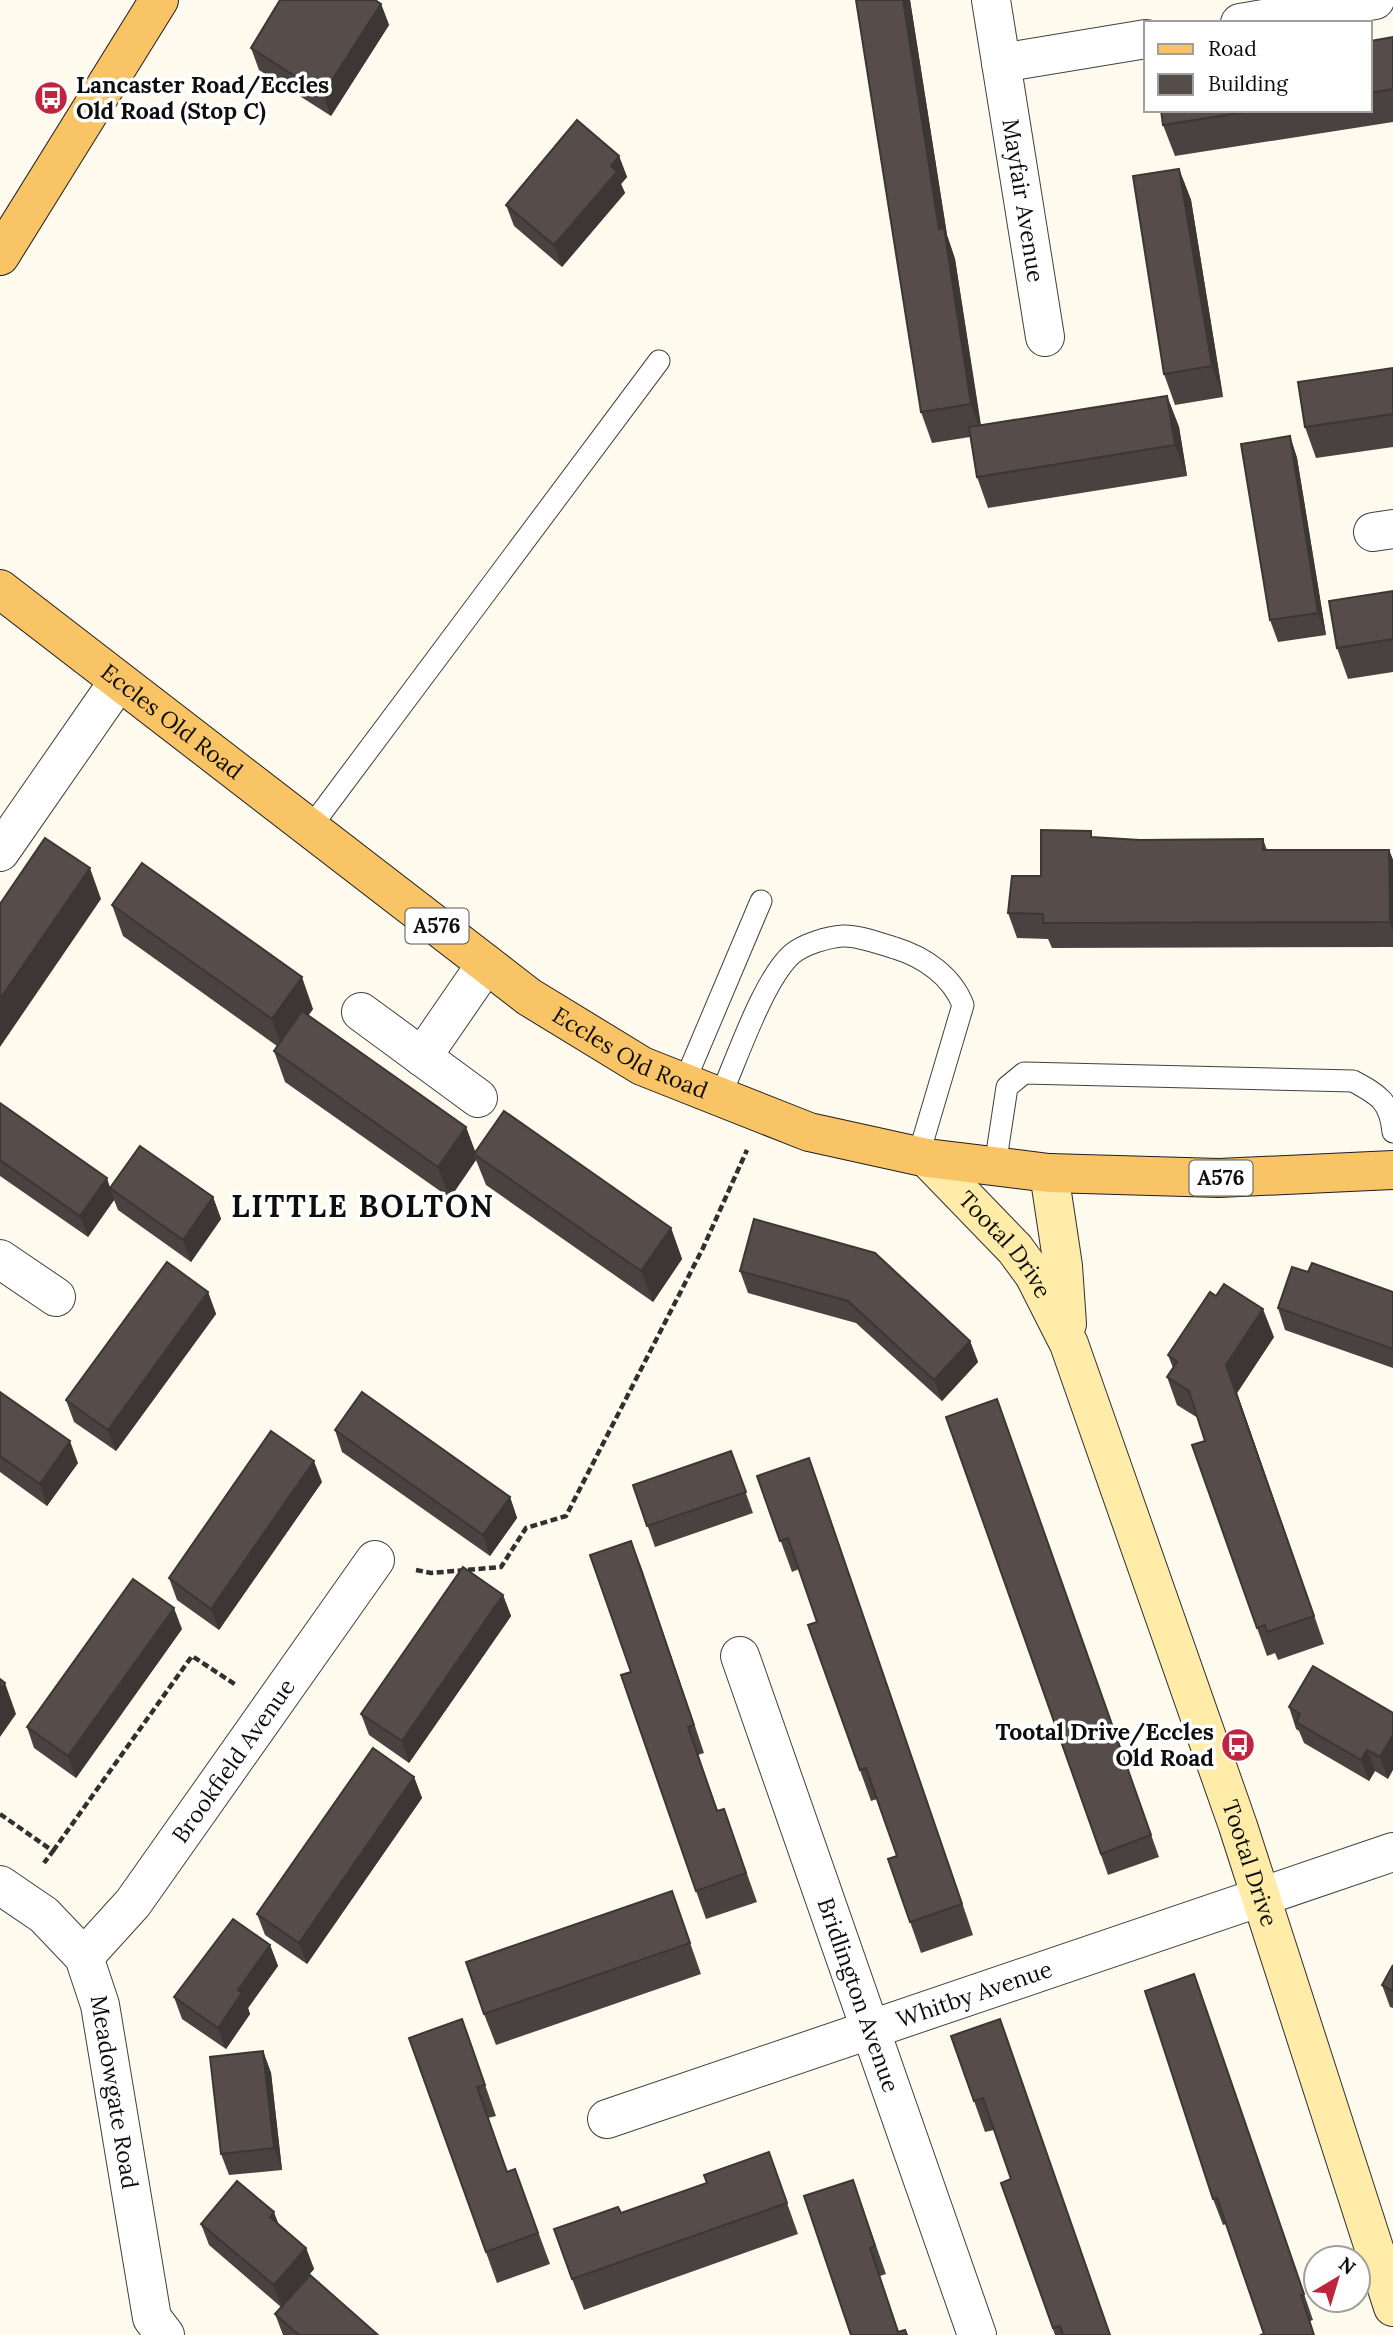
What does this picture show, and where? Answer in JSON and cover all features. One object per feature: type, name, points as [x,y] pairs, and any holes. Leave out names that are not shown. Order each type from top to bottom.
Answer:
[{"type":"main road","points":[[0,256],[159,0]]},
{"type":"main road","name":"Eccles Old Road","points":[[3,589],[118,682],[529,997],[642,1066],[809,1132],[923,1157],[1049,1173],[1219,1178],[1393,1170]]},
{"type":"street","name":"Mayfair Avenue","points":[[990,0],[1045,337]]},
{"type":"street","points":[[1252,21],[1375,0]]},
{"type":"street","points":[[1001,63],[1144,38]]},
{"type":"street","points":[[0,852],[118,682]]},
{"type":"street","points":[[422,1057],[486,964]]},
{"type":"street","points":[[361,1012],[478,1098]]},
{"type":"street","name":"Tootal Drive","points":[[923,1157],[1015,1248],[1034,1275],[1069,1343],[1262,1898],[1393,2307]]},
{"type":"street","name":"Tootal Drive","points":[[1049,1173],[1063,1266],[1069,1343]]},
{"type":"street","points":[[0,1259],[56,1297]]},
{"type":"street","name":"Brookfield Avenue","points":[[84,1957],[133,1903],[375,1560]]},
{"type":"street","name":"Bridlington Avenue","points":[[740,1656],[977,2335]]},
{"type":"street","name":"Whitby Avenue","points":[[607,2119],[1393,1852]]},
{"type":"street","name":"Meadowgate Road","points":[[0,1885],[44,1915],[84,1957],[100,2005],[152,2318],[166,2335]]},
{"type":"lane","points":[[310,828],[659,361]]},
{"type":"lane","points":[[684,1083],[761,901]]},
{"type":"lane","points":[[719,1097],[774,975],[794,952],[819,941],[845,936],[899,949],[935,968],[957,989],[963,1005],[923,1157]]},
{"type":"lane","points":[[995,1166],[1007,1087],[1024,1073],[1353,1081],[1379,1095],[1392,1116],[1393,1132]]},
{"type":"path","points":[[375,1560],[431,1573],[501,1567],[526,1528],[566,1516],[704,1248],[763,1114]]},
{"type":"path","points":[[53,1851],[192,1656],[270,1708]]},
{"type":"building","points":[[280,0],[375,0],[381,4],[323,94],[251,48]]},
{"type":"building","points":[[856,0],[903,0],[939,229],[944,228],[971,404],[921,412]]},
{"type":"building","points":[[1393,37],[1393,89],[1372,93],[1372,41]]},
{"type":"building","points":[[1161,112],[1246,112],[1163,125]]},
{"type":"building","points":[[577,120],[619,156],[611,166],[617,172],[554,245],[506,205]]},
{"type":"building","points":[[1179,169],[1212,366],[1164,374],[1133,176]]},
{"type":"building","points":[[1393,368],[1393,414],[1305,427],[1298,382]]},
{"type":"building","points":[[1167,396],[1175,445],[977,477],[969,427]]},
{"type":"building","points":[[1290,436],[1318,613],[1270,620],[1241,444]]},
{"type":"building","points":[[1393,591],[1393,639],[1337,648],[1329,601]]},
{"type":"building","points":[[1041,830],[1091,831],[1091,837],[1140,840],[1263,839],[1263,850],[1389,850],[1390,922],[1043,923],[1043,914],[1008,913],[1012,876],[1041,876]]},
{"type":"building","points":[[45,838],[90,868],[0,999],[0,904]]},
{"type":"building","points":[[142,863],[302,977],[272,1019],[112,905]]},
{"type":"building","points":[[302,1011],[466,1127],[438,1167],[274,1051]]},
{"type":"building","points":[[0,1103],[107,1178],[80,1216],[0,1160]]},
{"type":"building","points":[[504,1111],[671,1228],[641,1271],[474,1154]]},
{"type":"building","points":[[140,1146],[213,1197],[183,1240],[110,1188]]},
{"type":"building","points":[[754,1219],[875,1253],[970,1341],[934,1380],[848,1301],[740,1271]]},
{"type":"building","points":[[167,1262],[208,1292],[108,1430],[66,1400]]},
{"type":"building","points":[[1312,1263],[1393,1292],[1393,1349],[1278,1308],[1292,1267],[1308,1272]]},
{"type":"building","points":[[1224,1284],[1263,1309],[1226,1365],[1314,1616],[1267,1632],[1265,1625],[1257,1628],[1192,1445],[1205,1441],[1189,1391],[1167,1377],[1177,1362],[1168,1355],[1210,1292],[1216,1296]]},
{"type":"building","points":[[0,1392],[70,1441],[40,1484],[0,1456]]},
{"type":"building","points":[[362,1392],[510,1497],[483,1535],[335,1430]]},
{"type":"building","points":[[997,1399],[1151,1835],[1101,1854],[946,1417]]},
{"type":"building","points":[[271,1431],[314,1461],[211,1609],[169,1578]]},
{"type":"building","points":[[731,1451],[746,1492],[647,1526],[633,1485]]},
{"type":"building","points":[[809,1458],[962,1904],[910,1922],[888,1859],[897,1856],[866,1768],[860,1770],[808,1625],[817,1622],[788,1538],[780,1541],[757,1476]]},
{"type":"building","points":[[631,1541],[694,1725],[688,1727],[717,1811],[724,1809],[746,1873],[696,1891],[621,1675],[631,1672],[590,1555]]},
{"type":"building","points":[[463,1567],[503,1595],[402,1741],[361,1714]]},
{"type":"building","points":[[133,1579],[174,1608],[68,1756],[27,1727]]},
{"type":"building","points":[[1313,1666],[1393,1713],[1393,1735],[1380,1757],[1367,1750],[1361,1760],[1296,1722],[1300,1714],[1289,1707]]},
{"type":"building","points":[[373,1748],[414,1777],[299,1943],[257,1914]]},
{"type":"building","points":[[672,1891],[690,1943],[484,2014],[466,1962]]},
{"type":"building","points":[[233,1919],[270,1945],[238,1990],[242,1993],[218,2028],[174,1997]]},
{"type":"building","points":[[1393,1965],[1393,1991],[1382,1985]]},
{"type":"building","points":[[1194,1974],[1302,2288],[1302,2314],[1307,2314],[1314,2335],[1260,2335],[1264,2334],[1217,2198],[1213,2199],[1145,1991]]},
{"type":"building","points":[[462,2019],[485,2085],[477,2087],[507,2172],[515,2169],[538,2233],[486,2252],[409,2038]]},
{"type":"building","points":[[1000,2019],[1110,2335],[1063,2335],[1060,2326],[1053,2328],[1001,2183],[1011,2179],[983,2098],[974,2101],[951,2036]]},
{"type":"building","points":[[263,2051],[274,2148],[221,2154],[210,2057]]},
{"type":"building","points":[[769,2152],[787,2203],[572,2279],[554,2229],[618,2207],[621,2213],[707,2183],[704,2175]]},
{"type":"building","points":[[853,2180],[875,2246],[870,2248],[898,2332],[905,2330],[907,2335],[851,2335],[804,2196]]},
{"type":"building","points":[[237,2181],[274,2212],[270,2217],[306,2248],[274,2285],[201,2224]]},
{"type":"building","points":[[310,2275],[378,2335],[299,2335],[275,2314]]},
{"type":"place","name":"Lancaster Road/Eccles Old Road (Stop C)","points":[[51,98]]},
{"type":"place","name":"Tootal Drive/Eccles Old Road","points":[[1238,1745]]},
{"type":"district","name":"LITTLE BOLTON","points":[[363,1207]]}]
